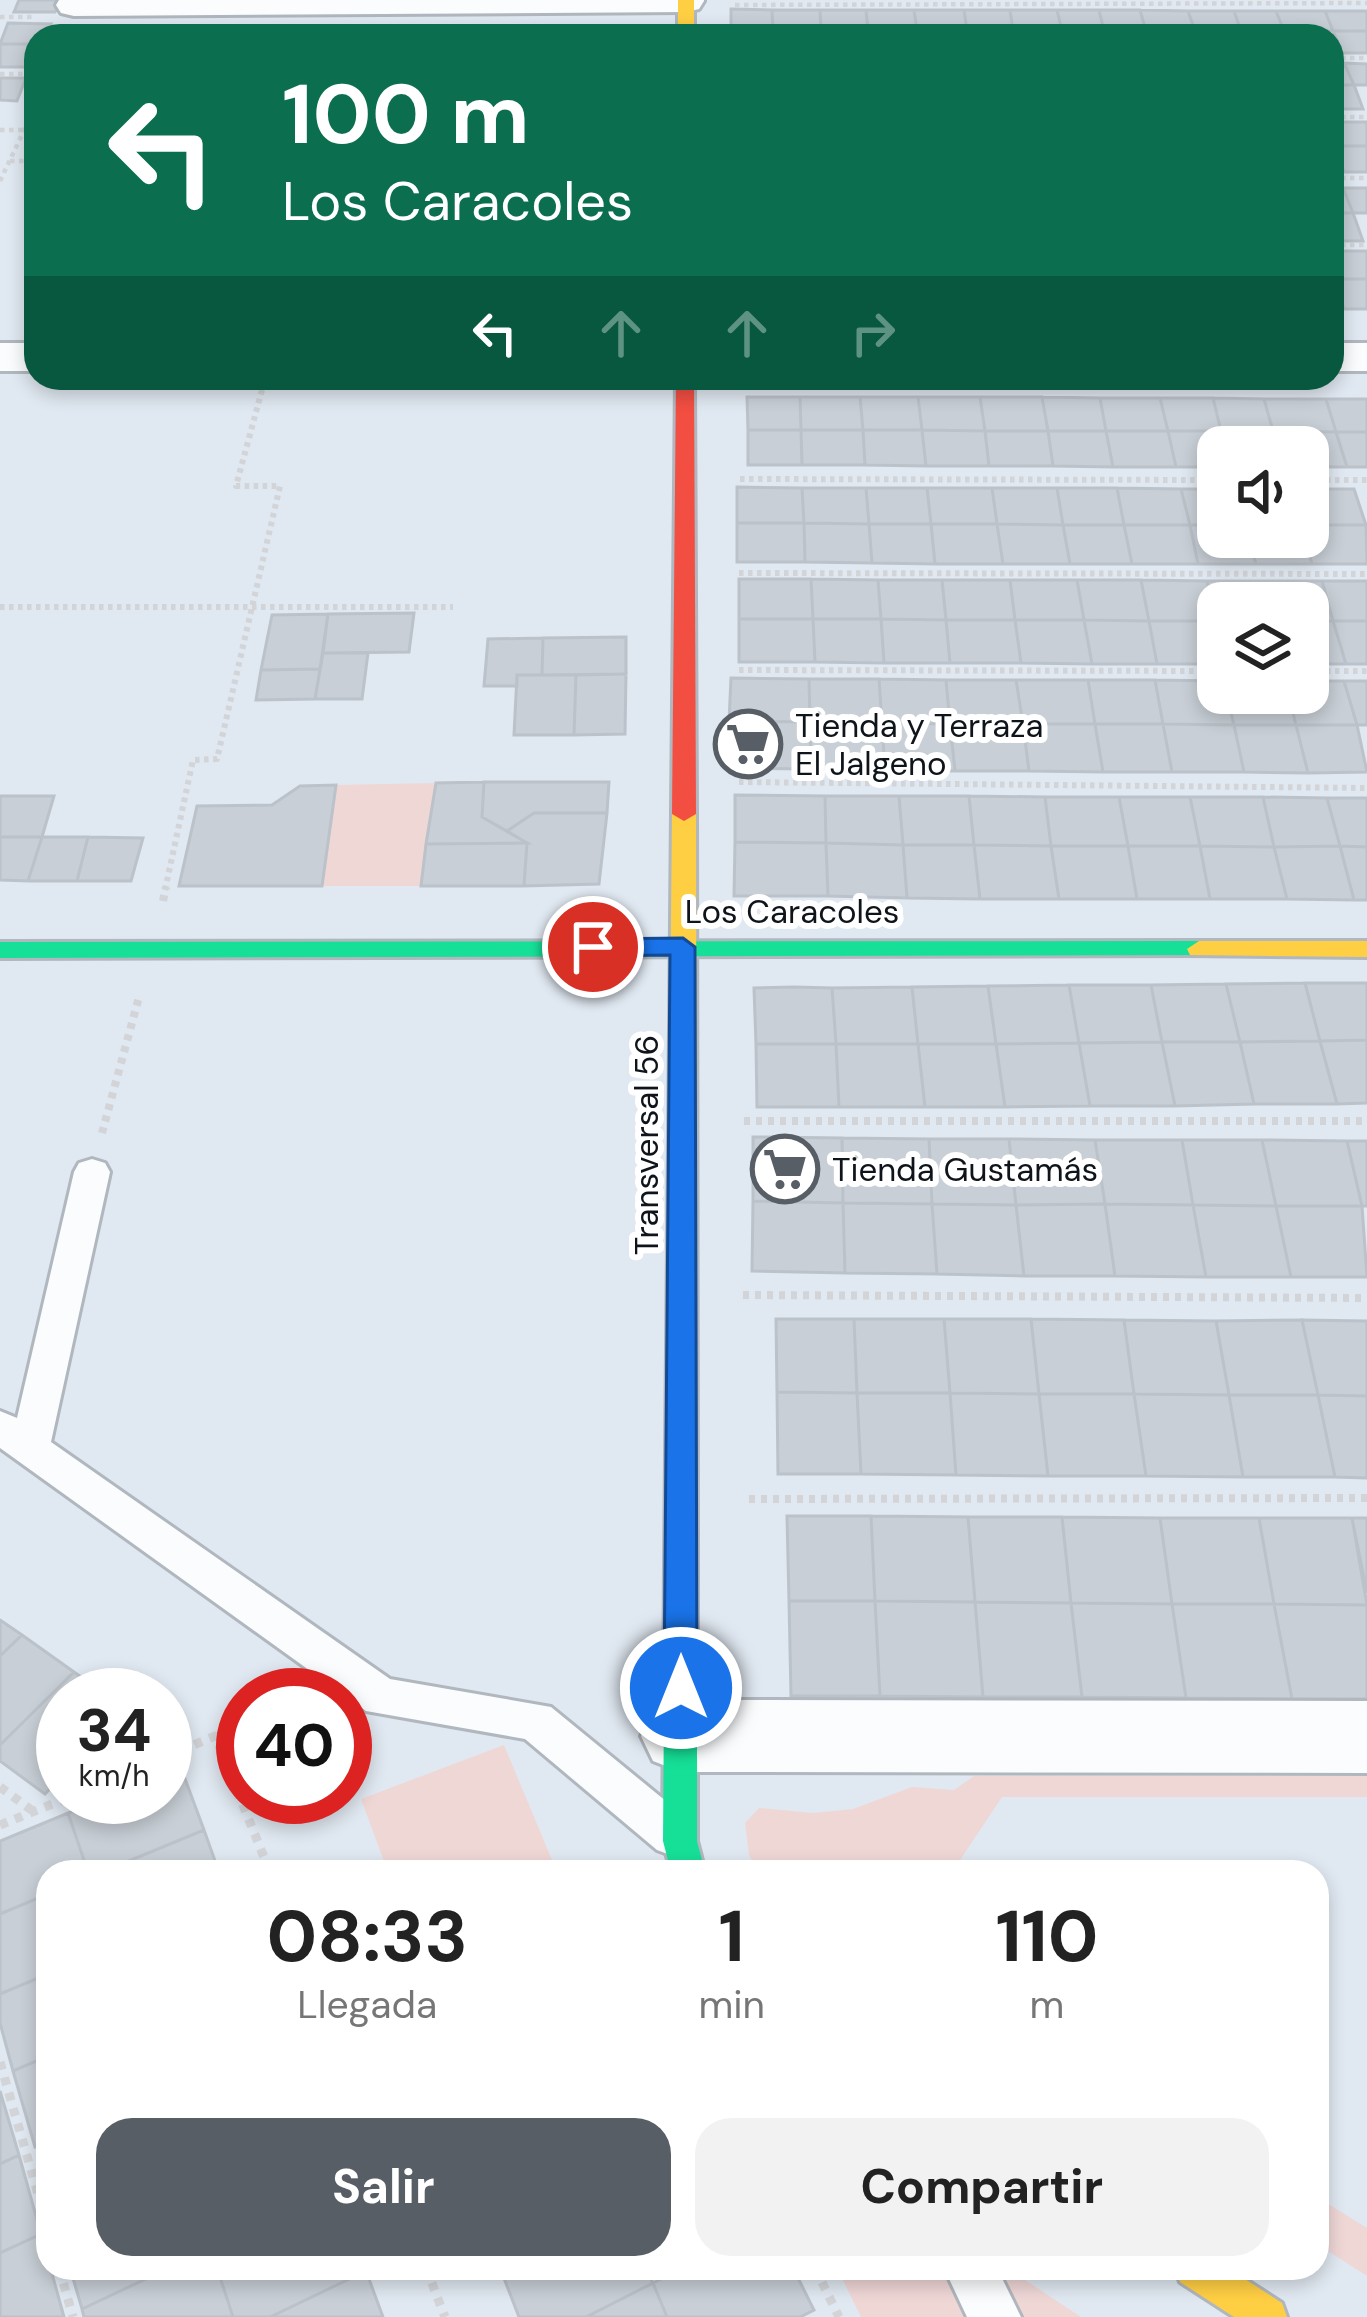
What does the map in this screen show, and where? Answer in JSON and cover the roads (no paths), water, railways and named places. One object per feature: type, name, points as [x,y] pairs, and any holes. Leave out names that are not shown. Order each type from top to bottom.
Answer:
[{"type":"street","points":[[74,5],[686,2]]},
{"type":"street","name":"Transversal 56","points":[[684,1857],[685,390]]},
{"type":"street","name":"Los Caracoles","points":[[0,950],[1367,949]]},
{"type":"street","points":[[681,1736],[1367,1736]]},
{"type":"street","points":[[1212,2280],[1268,2317]]},
{"type":"lane","points":[[92,1172],[15,1438],[381,1697],[536,1720],[684,1857]]},
{"type":"lane","points":[[976,2280],[995,2317]]},
{"type":"place","name":"Tienda y Terraza El Jalgeno","points":[[748,744]]},
{"type":"place","name":"Tienda Gustamás","points":[[785,1169]]}]
